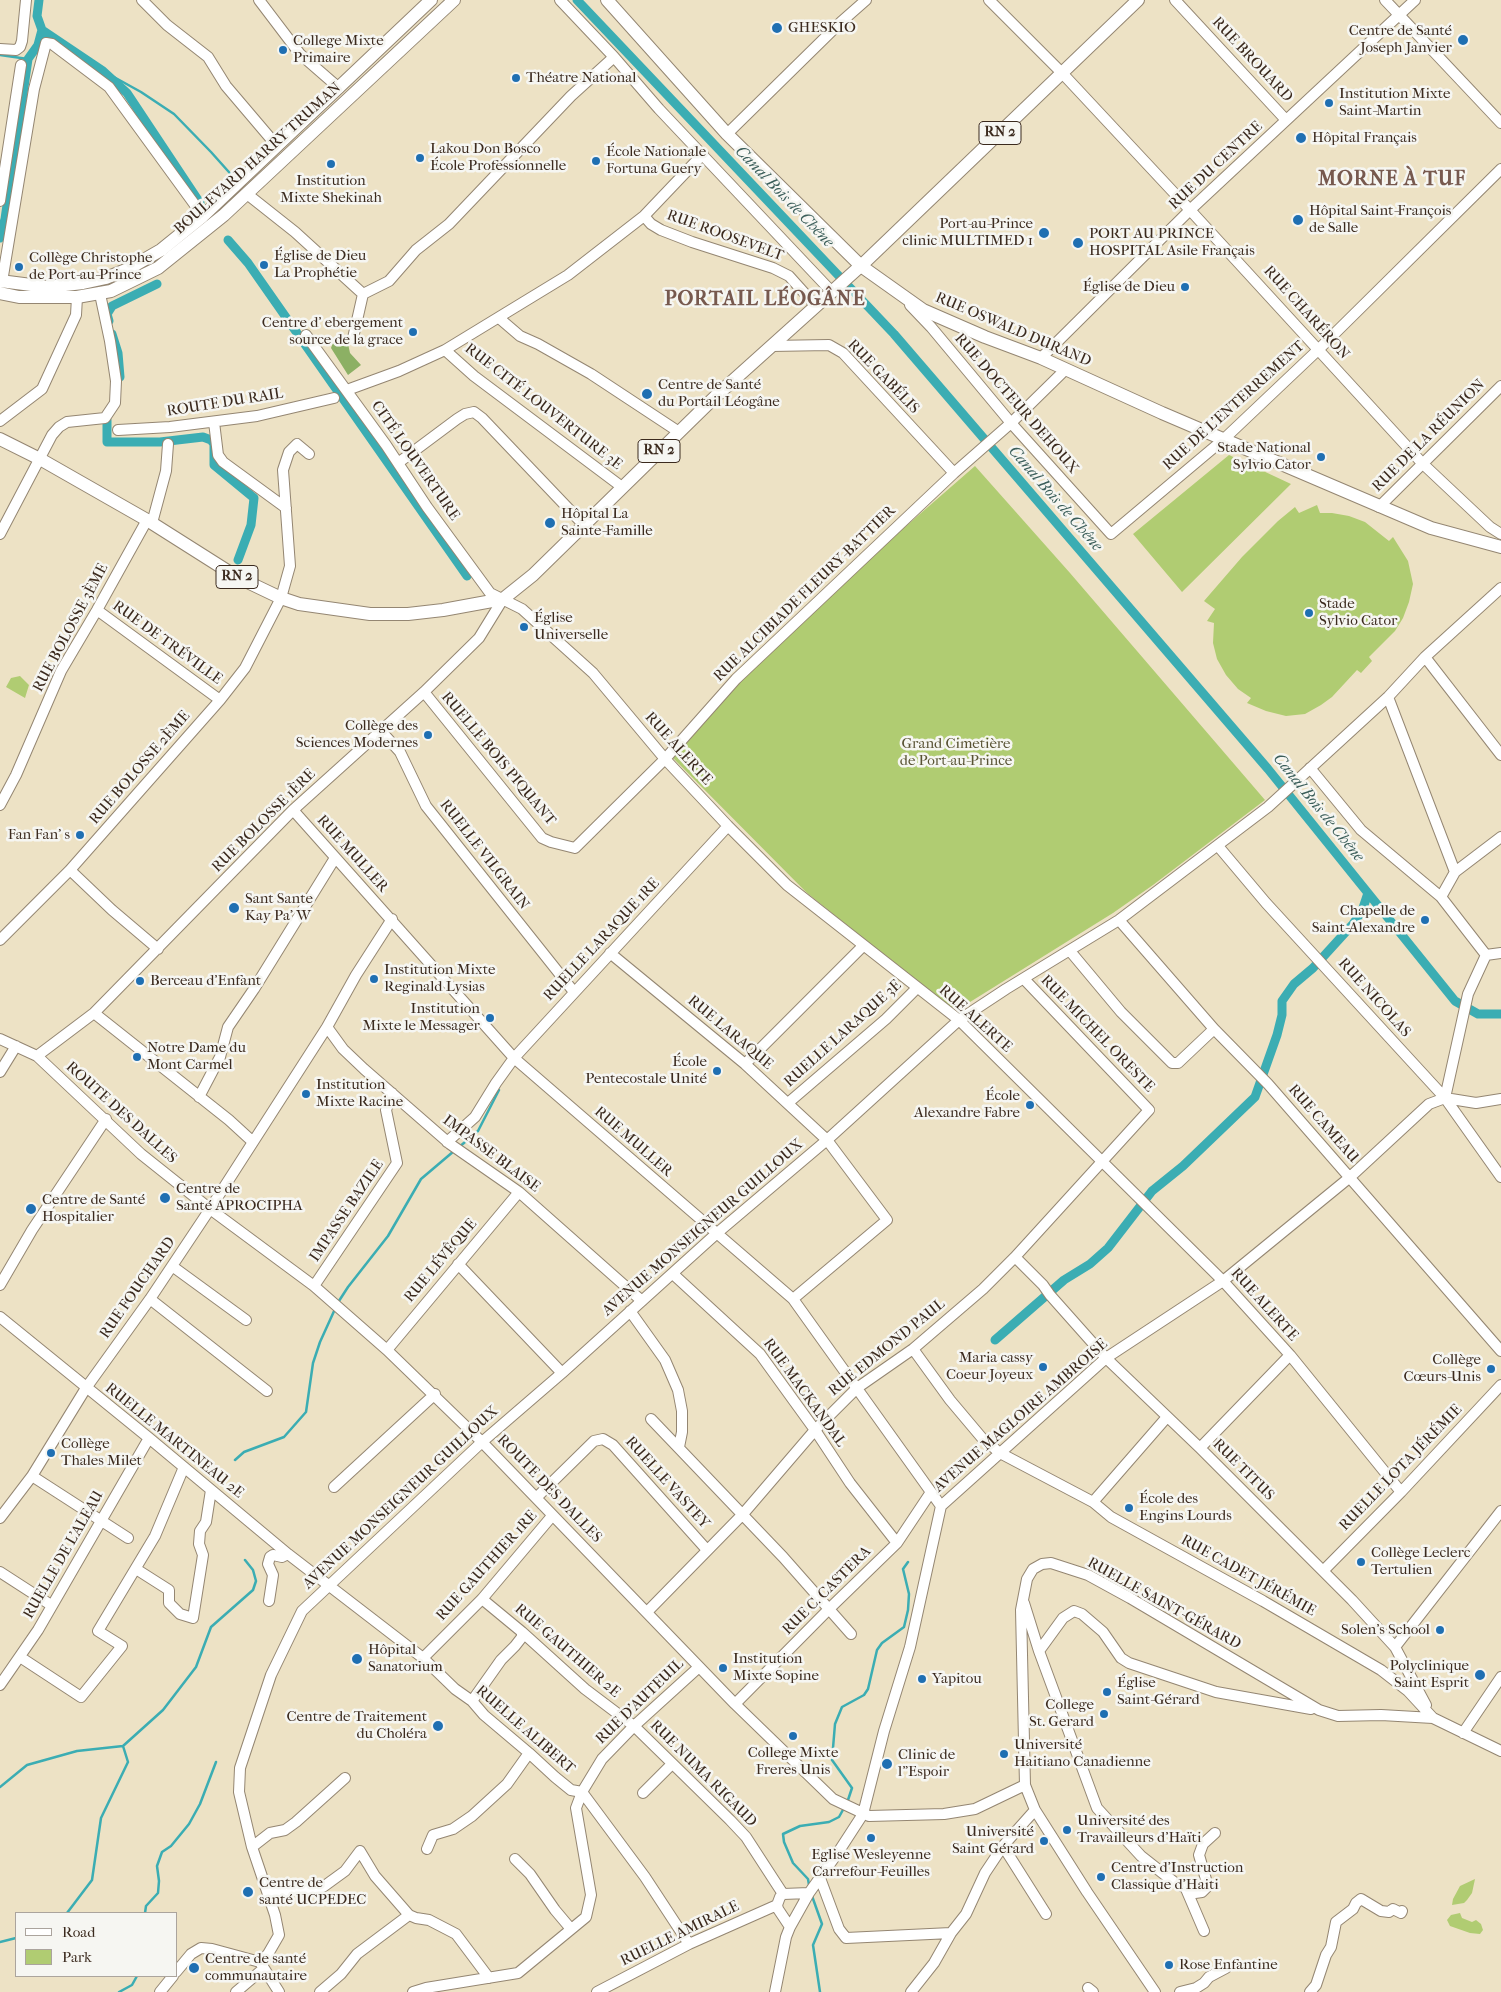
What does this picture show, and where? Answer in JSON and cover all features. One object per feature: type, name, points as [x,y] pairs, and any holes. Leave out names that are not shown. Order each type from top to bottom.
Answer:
[{"type":"main road","name":"BOULEVARD HARRY TRUMAN","points":[[1,285],[60,286],[106,278],[128,269],[161,250],[203,216],[431,0]]},
{"type":"main road","name":"BOULEVARD HARRY TRUMAN","points":[[1,285],[19,297],[77,298],[100,294],[125,285],[158,268],[196,240],[247,194],[454,0]]},
{"type":"main road","name":"RUE OSWALD DURAND","points":[[607,0],[728,134],[857,269],[923,310],[985,337],[1041,358],[1379,507],[1431,528],[1501,547]]},
{"type":"main road","name":"RN 2","points":[[0,439],[40,459],[149,522],[221,567],[281,598],[308,606],[370,614],[425,612],[503,599],[533,575],[622,486],[771,346],[857,269],[1063,74],[1138,0]]},
{"type":"street","points":[[0,49],[16,50],[20,47],[26,0]]},
{"type":"street","points":[[142,0],[167,25],[208,57],[226,86],[277,146]]},
{"type":"street","points":[[259,0],[300,54],[340,88]]},
{"type":"street","points":[[560,0],[614,57],[659,109],[833,291]]},
{"type":"street","points":[[728,134],[841,22],[866,0]]},
{"type":"street","name":"RUE CHARÉRON","points":[[989,0],[1063,74],[1423,464],[1490,527],[1501,534]]},
{"type":"street","name":"RUE BROUARD","points":[[1175,0],[1286,120]]},
{"type":"street","points":[[1385,0],[1501,123]]},
{"type":"street","name":"RUE DU CENTRE","points":[[1041,358],[1190,210],[1415,0]]},
{"type":"street","points":[[1,285],[34,89],[46,43],[52,44],[110,87],[203,216]]},
{"type":"street","points":[[362,294],[389,281],[416,250],[449,224],[571,96],[614,57]]},
{"type":"street","points":[[0,201],[21,65]]},
{"type":"street","points":[[347,390],[399,371],[445,350],[568,275],[644,216],[703,154]]},
{"type":"street","name":"RUE DE L'ENTERREMENT","points":[[1111,534],[1224,439],[1319,350],[1501,169]]},
{"type":"street","points":[[247,194],[295,232],[362,294]]},
{"type":"street","name":"RUE ROOSEVELT","points":[[644,216],[651,224],[676,236],[773,268],[789,276],[816,306]]},
{"type":"street","points":[[0,534],[52,435],[59,426],[66,422],[105,418],[115,404],[117,395],[113,356],[100,294]]},
{"type":"street","points":[[353,338],[362,294]]},
{"type":"street","name":"RUE DOCTEUR DEHOUX","points":[[899,294],[1111,534]]},
{"type":"street","points":[[0,421],[42,389],[76,316],[77,298]]},
{"type":"street","points":[[499,318],[520,336],[591,374],[679,432]]},
{"type":"street","name":"CITÉ LOUVERTURE","points":[[306,335],[347,390],[427,507],[490,592],[503,599]]},
{"type":"street","name":"RUE GABÉLIS","points":[[771,346],[830,345],[843,353],[954,473]]},
{"type":"street","name":"RUE CITÉ LOUVERTURE 3E","points":[[445,350],[474,376],[622,486]]},
{"type":"street","name":"RUE ALCIBIADE FLEURY-BATTIER","points":[[665,759],[736,679],[972,456],[1011,423],[1066,369]]},
{"type":"street","name":"RUE DE LA RÉUNION","points":[[1379,507],[1501,386]]},
{"type":"street","name":"ROUTE DU RAIL","points":[[118,430],[170,427],[257,416],[334,398]]},
{"type":"street","points":[[398,463],[457,419],[465,414],[474,412],[482,418],[583,524]]},
{"type":"street","points":[[214,422],[218,455],[223,462],[286,508]]},
{"type":"street","name":"RUE BOLOSSE 3ÈME","points":[[0,805],[16,775],[61,671],[149,522],[166,471],[168,444]]},
{"type":"street","name":"RUE BOLOSSE 2ÈME","points":[[0,940],[70,870],[220,700],[244,668],[281,598],[290,566],[283,470],[289,452],[297,444],[309,454]]},
{"type":"street","name":"AVENUE MONSEIGNEUR GUILLOUX","points":[[236,1992],[261,1965],[279,1935],[269,1893],[252,1847],[239,1792],[240,1768],[271,1675],[302,1611],[482,1442],[674,1274],[716,1234],[827,1140],[959,1020],[1119,920],[1268,807],[1388,697],[1425,657],[1501,588]]},
{"type":"street","name":"RUE BOLOSSE 1ÈRE","points":[[37,1056],[94,1013],[293,810],[424,692],[479,638],[503,599]]},
{"type":"street","name":"RUE ALERTE","points":[[503,599],[522,609],[593,673],[665,759],[728,826],[787,884],[959,1020],[1223,1281],[1290,1355],[1401,1492]]},
{"type":"street","name":"RUE DE TRÉVILLE","points":[[97,610],[220,700]]},
{"type":"street","points":[[1425,657],[1501,755]]},
{"type":"street","name":"RUELLE BOIS PIQUANT","points":[[424,692],[542,838],[551,842],[575,848],[665,759]]},
{"type":"street","points":[[1388,697],[1455,872]]},
{"type":"street","name":"RUELLE VILGRAIN","points":[[381,731],[400,752],[426,806],[574,992]]},
{"type":"street","points":[[1310,768],[1361,830],[1441,897],[1486,955]]},
{"type":"street","name":"RUE MULLER","points":[[293,810],[514,1058],[793,1300],[941,1506]]},
{"type":"street","name":"RUELLE LARAQUE 1RE","points":[[447,1142],[475,1117],[514,1058],[728,826]]},
{"type":"street","points":[[1441,897],[1455,872],[1501,837]]},
{"type":"street","name":"RUE NICOLAS","points":[[1218,846],[1266,903],[1445,1098],[1501,1177]]},
{"type":"street","points":[[200,1096],[220,1057],[228,1027],[259,981],[335,858]]},
{"type":"street","points":[[70,870],[112,910],[158,949]]},
{"type":"street","name":"RUE FOUCHARD","points":[[2,1510],[32,1476],[86,1388],[150,1299],[210,1209],[327,1027],[356,975],[392,919]]},
{"type":"street","name":"RUE CAMEAU","points":[[1119,920],[1214,1029],[1268,1084],[1501,1351]]},
{"type":"street","points":[[745,1064],[863,946]]},
{"type":"street","points":[[1070,951],[1121,1012],[1172,1063],[1178,1063],[1214,1029]]},
{"type":"street","name":"RUE LARAQUE","points":[[610,952],[745,1064],[827,1140],[887,1220],[793,1300]]},
{"type":"street","points":[[1486,955],[1501,953]]},
{"type":"street","points":[[1486,955],[1468,994],[1445,1098],[1476,1103],[1501,1099]]},
{"type":"street","name":"RUE MICHEL ORESTE","points":[[1024,979],[1148,1110]]},
{"type":"street","name":"RUELLE LARAQUE 3E","points":[[788,1103],[886,1019],[917,988]]},
{"type":"street","points":[[94,1013],[200,1096],[253,1142]]},
{"type":"street","name":"IMPASSE BLAISE","points":[[327,1027],[343,1049],[447,1142],[519,1192],[642,1301]]},
{"type":"street","name":"ROUTE DES DALLES","points":[[0,1038],[37,1056],[141,1154],[210,1209],[318,1289],[388,1350],[482,1442],[698,1667],[833,1799],[869,1816],[944,1814],[975,1808],[1025,1785]]},
{"type":"street","points":[[0,1072],[16,1046]]},
{"type":"street","name":"IMPASSE BAZILE","points":[[318,1289],[397,1163],[386,1110],[392,1093]]},
{"type":"street","name":"AVENUE MAGLOIRE AMBROISE","points":[[775,1992],[786,1937],[790,1927],[809,1893],[863,1814],[884,1731],[910,1647],[941,1506],[1106,1358],[1223,1281],[1350,1178],[1429,1104],[1445,1098]]},
{"type":"street","name":"RUE EDMOND PAUL","points":[[647,1612],[743,1514],[815,1430],[857,1388],[913,1349],[983,1289],[1015,1257],[1148,1110]]},
{"type":"street","points":[[0,1285],[32,1230],[106,1119]]},
{"type":"street","name":"RUE LÉVÊQUE","points":[[388,1350],[519,1192]]},
{"type":"street","name":"RUE TITUS","points":[[1015,1257],[1043,1285],[1106,1358],[1200,1448],[1323,1571],[1395,1647],[1433,1718]]},
{"type":"street","points":[[458,1264],[562,1373]]},
{"type":"street","points":[[172,1266],[246,1320]]},
{"type":"street","name":"RUE MACKANDAL","points":[[674,1274],[760,1354],[815,1430],[850,1483],[898,1543]]},
{"type":"street","points":[[150,1299],[267,1391]]},
{"type":"street","points":[[630,1311],[665,1360],[678,1390],[682,1411],[682,1432],[679,1447]]},
{"type":"street","name":"RUELLE MARTINEAU 2E","points":[[0,1317],[288,1554],[330,1586]]},
{"type":"street","name":"RUE CADET JÉRÉMIE","points":[[913,1349],[950,1400],[982,1438],[1000,1453],[1093,1502],[1111,1517],[1263,1601],[1381,1670],[1408,1691],[1433,1718]]},
{"type":"street","points":[[1200,1448],[1290,1355]]},
{"type":"street","name":"RUELLE LOTA JÉRÉMIE","points":[[1323,1571],[1401,1492],[1501,1385]]},
{"type":"street","points":[[334,1487],[435,1394]]},
{"type":"street","points":[[1093,1502],[1167,1418]]},
{"type":"street","points":[[651,1419],[743,1514],[830,1608],[851,1634]]},
{"type":"street","name":"RUELLE DE L'ALEAU","points":[[0,1685],[20,1657],[102,1521],[149,1438]]},
{"type":"street","name":"RUELLE VASTEY","points":[[536,1498],[594,1441],[603,1438],[613,1445],[708,1550]]},
{"type":"street","points":[[20,1657],[81,1697],[122,1646],[98,1631],[156,1536],[184,1467]]},
{"type":"street","points":[[32,1476],[128,1538]]},
{"type":"street","points":[[136,1569],[170,1590],[169,1603],[180,1614],[193,1618],[203,1555],[199,1544],[200,1531],[206,1522],[211,1490]]},
{"type":"street","name":"RUE C. CASTERA","points":[[735,1704],[830,1608],[898,1543],[931,1492]]},
{"type":"street","points":[[1395,1647],[1501,1511]]},
{"type":"street","name":"RUE GAUTHIER 1RE","points":[[423,1658],[482,1599],[552,1516]]},
{"type":"street","points":[[269,1601],[273,1575],[268,1564],[270,1557],[273,1555],[282,1557],[288,1554]]},
{"type":"street","name":"RUELLE SAINT-GÉRARD","points":[[1155,1992],[1104,1920],[1035,1810],[1025,1785],[1020,1633],[1022,1597],[1027,1579],[1033,1569],[1042,1564],[1063,1566],[1088,1575],[1319,1710],[1338,1716],[1381,1715],[1433,1718]]},
{"type":"street","points":[[0,1572],[51,1605]]},
{"type":"street","name":"RUELLE ALIBERT","points":[[330,1586],[423,1658],[454,1689],[472,1700],[484,1715],[530,1752],[555,1778],[571,1790],[582,1792],[644,1876],[689,1944]]},
{"type":"street","points":[[1022,1597],[1039,1651],[1097,1808],[1141,1856],[1186,1890],[1195,1893],[1202,1892],[1206,1888],[1199,1855],[1203,1844],[1216,1833]]},
{"type":"street","name":"RUE GAUTHIER 2E","points":[[482,1599],[585,1689],[634,1726]]},
{"type":"street","points":[[1039,1651],[1063,1618],[1074,1611],[1082,1614],[1103,1632],[1121,1658],[1129,1663],[1216,1692],[1319,1710]]},
{"type":"street","points":[[472,1700],[501,1660],[522,1637],[522,1632]]},
{"type":"street","name":"RUE D'AUTEUIL","points":[[413,1992],[518,1972],[586,1917],[591,1895],[576,1808],[582,1792],[602,1759],[634,1726],[698,1667]]},
{"type":"street","points":[[1463,1733],[1501,1677]]},
{"type":"street","points":[[1433,1718],[1501,1750]]},
{"type":"street","name":"RUE NUMA RIGAUD","points":[[634,1726],[746,1837],[783,1894]]},
{"type":"street","points":[[427,1849],[433,1835],[453,1829],[472,1816],[507,1784],[530,1752]]},
{"type":"street","points":[[643,1793],[672,1764]]},
{"type":"street","points":[[252,1847],[270,1833],[285,1830],[296,1822],[345,1778]]},
{"type":"street","points":[[912,1992],[934,1963],[951,1933],[966,1914],[985,1873],[1003,1846],[1035,1810]]},
{"type":"street","points":[[1003,1846],[1046,1914]]},
{"type":"street","points":[[269,1893],[323,1887],[346,1871],[360,1851],[375,1876],[409,1915],[440,1924],[456,1934],[489,1978]]},
{"type":"street","points":[[515,1859],[530,1874],[571,1929]]},
{"type":"street","points":[[820,1878],[839,1929],[846,1938],[951,1933]]},
{"type":"street","points":[[1186,1890],[1204,1931]]},
{"type":"street","points":[[790,1927],[777,1904],[783,1894],[809,1893]]},
{"type":"street","points":[[1310,1992],[1316,1985],[1326,1955],[1331,1947],[1336,1922],[1353,1908],[1356,1903],[1361,1899],[1381,1911],[1389,1912],[1393,1909],[1400,1913],[1402,1911]]},
{"type":"street","name":"RUELLE AMIRALE","points":[[603,1991],[689,1944],[777,1904]]},
{"type":"street","points":[[320,1992],[341,1974],[357,1954],[409,1915]]},
{"type":"street","points":[[178,1970],[191,1954],[201,1948],[212,1948],[261,1965],[279,1992]]},
{"type":"street","points":[[1180,1992],[1196,1988],[1209,1977],[1226,1968]]},
{"type":"street","points":[[160,1992],[172,1977]]},
{"type":"green space","points":[[335,337],[347,339],[350,353],[361,365],[348,375],[331,348]]},
{"type":"green space","points":[[1229,455],[1291,484],[1182,592],[1133,534]]},
{"type":"green space","name":"Grand Cimetière de Port-au-Prince","points":[[975,466],[1070,573],[1265,800],[1113,913],[962,1007],[949,1007],[807,893],[672,757],[728,692],[804,615]]},
{"type":"green space","name":"Stade Sylvio Cator","points":[[1317,505],[1320,513],[1349,516],[1365,522],[1389,541],[1393,537],[1408,561],[1413,584],[1403,618],[1395,631],[1369,657],[1372,661],[1361,673],[1357,670],[1332,697],[1321,705],[1305,714],[1286,716],[1266,711],[1247,703],[1251,698],[1238,689],[1226,675],[1217,659],[1213,643],[1214,623],[1207,621],[1215,609],[1204,601],[1242,557],[1278,521],[1295,507],[1299,513]]},
{"type":"green space","points":[[20,676],[29,685],[25,698],[6,687],[11,678]]},
{"type":"green space","points":[[1475,1879],[1472,1893],[1467,1900],[1464,1903],[1452,1905],[1460,1886]]},
{"type":"green space","points":[[1460,1913],[1462,1918],[1472,1922],[1476,1920],[1481,1924],[1483,1930],[1480,1934],[1470,1933],[1450,1926],[1447,1920],[1451,1915]]},
{"type":"waterway","points":[[39,0],[37,16],[42,30],[103,71],[127,93],[200,203]]},
{"type":"waterway","name":"Canal Bois de Chêne","points":[[577,0],[894,334],[1268,769],[1455,1001],[1478,1014],[1501,1014]]},
{"type":"waterway","points":[[0,238],[5,219],[28,59],[38,45],[42,30]]},
{"type":"waterway","points":[[0,55],[28,59]]},
{"type":"waterway","points":[[103,71],[141,92],[174,114],[236,180]]},
{"type":"waterway","points":[[228,240],[248,263],[467,576]]},
{"type":"waterway","points":[[109,321],[107,314],[112,306],[157,284]]},
{"type":"waterway","points":[[112,334],[118,353],[120,377]]},
{"type":"waterway","points":[[107,420],[107,442],[160,442],[203,437],[211,440],[214,444],[214,465],[254,498],[251,525],[238,560]]},
{"type":"waterway","points":[[995,1340],[1064,1280],[1090,1264],[1108,1248],[1152,1191],[1183,1166],[1255,1097],[1277,1035],[1282,1015],[1282,1001],[1294,984],[1313,968],[1353,924],[1362,911],[1368,893]]},
{"type":"waterway","points":[[458,1148],[478,1131],[499,1090]]},
{"type":"waterway","points":[[337,1304],[388,1236],[421,1179],[454,1151]]},
{"type":"waterway","points":[[235,1460],[244,1452],[284,1437],[306,1412],[313,1363],[335,1309]]},
{"type":"waterway","points":[[68,1912],[92,1880],[101,1818],[128,1762],[123,1746],[163,1710],[196,1667],[211,1627],[253,1590],[256,1581],[253,1570],[245,1560]]},
{"type":"waterway","points":[[847,1803],[852,1788],[832,1760],[835,1724],[842,1707],[864,1695],[868,1689],[877,1650],[882,1643],[904,1627],[909,1594],[903,1569],[908,1562]]},
{"type":"waterway","points":[[0,1787],[27,1765],[77,1751],[123,1746]]},
{"type":"waterway","points":[[145,1912],[146,1906],[158,1893],[157,1866],[162,1852],[171,1846],[189,1824],[200,1804],[216,1762]]},
{"type":"waterway","points":[[809,1885],[808,1879],[793,1863],[784,1842],[783,1834],[800,1826],[829,1822],[839,1817],[844,1808]]},
{"type":"waterway","points":[[812,1896],[822,1924],[813,1945],[820,1992]]},
{"type":"waterway","points":[[0,1942],[15,1938]]},
{"type":"waterway","points":[[119,1992],[132,1985],[136,1977]]},
{"type":"place","name":"GHESKIO","points":[[777,28]]},
{"type":"place","name":"Centre de Santé Joseph Janvier","points":[[1463,40]]},
{"type":"place","name":"College Mixte Primaire","points":[[283,50]]},
{"type":"place","name":"Théatre National","points":[[516,78]]},
{"type":"place","name":"Institution Mixte Saint-Martin","points":[[1329,103]]},
{"type":"place","name":"Hôpital Français","points":[[1301,138]]},
{"type":"place","name":"Lakou Don Bosco École Professionnelle","points":[[420,158]]},
{"type":"place","name":"École Nationale Fortuna Guery","points":[[596,161]]},
{"type":"place","name":"Institution Mixte Shekinah","points":[[331,164]]},
{"type":"place","name":"Hôpital Saint-François de Salle","points":[[1298,220]]},
{"type":"place","name":"Port-au-Prince clinic MULTIMED 1","points":[[1044,233]]},
{"type":"place","name":"PORT AU PRINCE HOSPITAL Asile Français","points":[[1078,243]]},
{"type":"place","name":"Église de Dieu La Prophétie","points":[[264,265]]},
{"type":"place","name":"Collège Christophe de Port-au-Prince","points":[[19,267]]},
{"type":"place","name":"Église de Dieu","points":[[1185,287]]},
{"type":"place","name":"Centre d' ebergement source de la grace","points":[[413,332]]},
{"type":"place","name":"Centre de Santé du Portail Léogâne","points":[[647,394]]},
{"type":"place","name":"Stade National Sylvio Cator","points":[[1321,457]]},
{"type":"place","name":"Hôpital La Sainte-Famille","points":[[550,523]]},
{"type":"place","name":"Stade Sylvio Cator","points":[[1309,613]]},
{"type":"place","name":"Église Universelle","points":[[524,627]]},
{"type":"place","name":"Collège des Sciences Modernes","points":[[428,735]]},
{"type":"place","name":"Fan Fan' s","points":[[80,835]]},
{"type":"place","name":"Sant Sante Kay Pa' W","points":[[234,908]]},
{"type":"place","name":"Chapelle de Saint-Alexandre","points":[[1425,920]]},
{"type":"place","name":"Institution Mixte Reginald Lysias","points":[[374,979]]},
{"type":"place","name":"Berceau d'Enfant","points":[[140,981]]},
{"type":"place","name":"Institution Mixte le Messager","points":[[490,1018]]},
{"type":"place","name":"Notre Dame du Mont Carmel","points":[[137,1057]]},
{"type":"place","name":"École Pentecostale Unité","points":[[717,1071]]},
{"type":"place","name":"Institution Mixte Racine","points":[[306,1094]]},
{"type":"place","name":"École Alexandre Fabre","points":[[1030,1105]]},
{"type":"place","name":"Centre de Santé APROCIPHA","points":[[165,1198]]},
{"type":"place","name":"Centre de Santé Hospitalier","points":[[31,1209]]},
{"type":"place","name":"Maria cassy Coeur Joyeux","points":[[1043,1367]]},
{"type":"place","name":"Collège Cœurs-Unis","points":[[1491,1369]]},
{"type":"place","name":"Collège Thales Milet","points":[[51,1453]]},
{"type":"place","name":"École des Engins Lourds","points":[[1129,1508]]},
{"type":"place","name":"Collège Leclerc Tertulien","points":[[1361,1562]]},
{"type":"place","name":"Solen's School","points":[[1440,1630]]},
{"type":"place","name":"Hôpital Sanatorium","points":[[357,1659]]},
{"type":"place","name":"Institution Mixte Sopine","points":[[723,1668]]},
{"type":"place","name":"Polyclinique Saint Esprit","points":[[1480,1675]]},
{"type":"place","name":"Yapitou","points":[[922,1679]]},
{"type":"place","name":"Église Saint-Gérard","points":[[1107,1692]]},
{"type":"place","name":"College St. Gerard","points":[[1104,1714]]},
{"type":"place","name":"Centre de Traitement du Choléra","points":[[438,1726]]},
{"type":"place","name":"College Mixte Freres Unis","points":[[793,1736]]},
{"type":"place","name":"Université Haitiano Canadienne","points":[[1004,1754]]},
{"type":"place","name":"Clinic de l\"Espoir","points":[[887,1764]]},
{"type":"place","name":"Université des Travailleurs d’Haïti","points":[[1067,1830]]},
{"type":"place","name":"Eglise Wesleyenne Carrefour-Feuilles","points":[[871,1838]]},
{"type":"place","name":"Université Saint Gérard","points":[[1044,1841]]},
{"type":"place","name":"Centre d'Instruction Classique d'Haiti","points":[[1101,1877]]},
{"type":"place","name":"Centre de santé UCPEDEC","points":[[248,1892]]},
{"type":"place","name":"Rose Enfantine","points":[[1169,1965]]},
{"type":"place","name":"Centre de santé communautaire","points":[[194,1968]]},
{"type":"district","name":"MORNE À TUF","points":[[1392,180]]},
{"type":"district","name":"PORTAIL LÉOGÂNE","points":[[765,300]]}]
